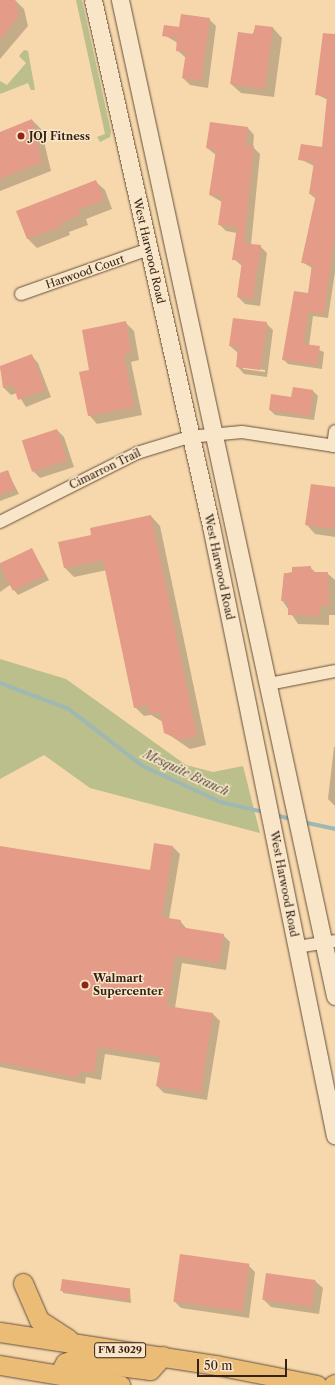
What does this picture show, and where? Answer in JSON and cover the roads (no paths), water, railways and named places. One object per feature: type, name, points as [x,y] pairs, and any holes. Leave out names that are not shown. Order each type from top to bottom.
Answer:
[{"type":"main road","name":"West Harwood Road","points":[[93,0],[149,249],[264,784],[297,947],[330,1090],[335,1136]]},
{"type":"main road","points":[[120,0],[216,432],[300,831],[329,942],[335,996]]},
{"type":"main road","points":[[23,1283],[39,1320],[76,1343]]},
{"type":"main road","name":"FM 3029","points":[[3,1338],[76,1343],[163,1356],[317,1385]]},
{"type":"main road","points":[[59,1374],[64,1363],[72,1360],[150,1370],[163,1356]]},
{"type":"main road","points":[[0,1365],[120,1385]]},
{"type":"street","name":"Harwood Court","points":[[21,294],[149,249]]},
{"type":"street","points":[[334,446],[335,431]]},
{"type":"street","name":"Cimarron Trail","points":[[0,522],[137,452],[189,437],[216,432],[242,432],[334,446]]},
{"type":"street","points":[[269,684],[335,671]]},
{"type":"street","points":[[297,947],[329,942]]},
{"type":"waterway","name":"Mesquite Branch","points":[[0,683],[69,709],[143,766],[221,802],[264,812]]},
{"type":"waterway","name":"Mesquite Branch","points":[[276,815],[291,819]]},
{"type":"waterway","name":"Mesquite Branch","points":[[303,822],[335,829]]},
{"type":"place","name":"JOJ Fitness","points":[[21,136]]},
{"type":"place","name":"Walmart Supercenter","points":[[85,985]]}]
